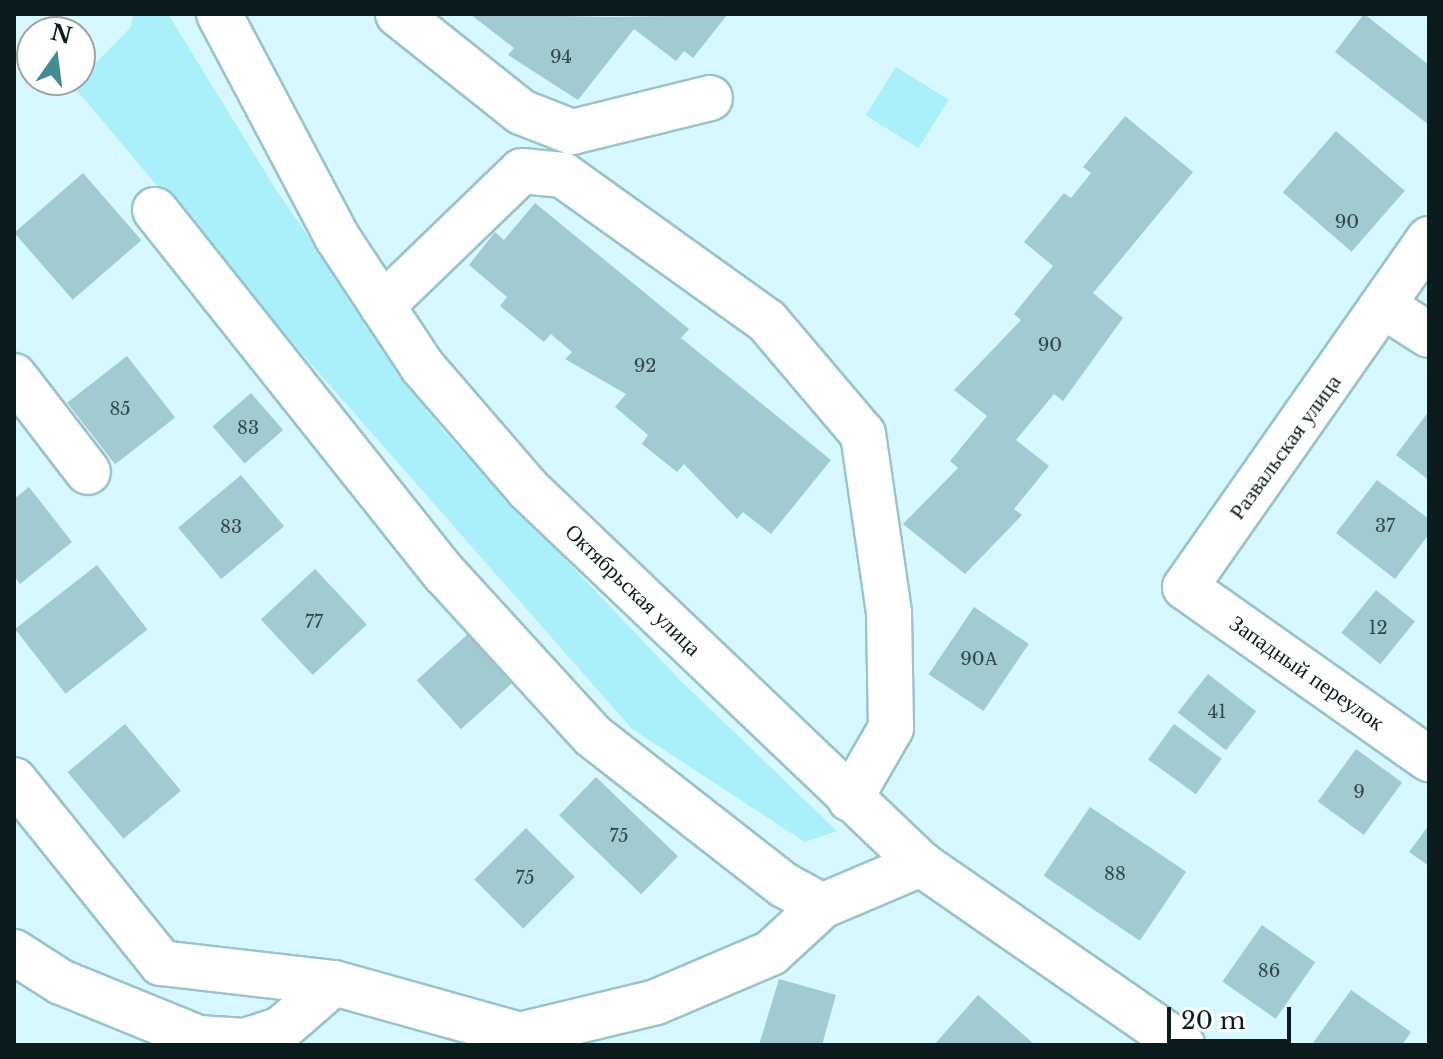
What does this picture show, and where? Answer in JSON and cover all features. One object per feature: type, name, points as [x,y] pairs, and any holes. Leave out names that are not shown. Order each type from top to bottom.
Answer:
[{"type":"street","name":"Октябрьская улица","points":[[219,14],[321,210],[382,306],[422,366],[528,489],[921,864],[1182,1045]]},
{"type":"street","points":[[398,14],[521,112],[572,132],[710,98]]},
{"type":"street","points":[[382,306],[522,171],[563,175],[767,321],[863,434],[889,613],[891,728],[850,799]]},
{"type":"street","points":[[155,210],[445,574],[593,736],[784,885],[822,906]]},
{"type":"street","name":"Развальская улица","points":[[1185,587],[1385,307],[1429,239]]},
{"type":"street","points":[[1385,307],[1429,335]]},
{"type":"street","points":[[14,376],[88,472]]},
{"type":"street","name":"Западный переулок","points":[[1185,587],[1429,759]]},
{"type":"street","points":[[14,780],[161,963],[334,983],[520,1035],[656,1002],[757,959],[822,906],[921,864]]},
{"type":"street","points":[[14,952],[61,982],[198,1038],[245,1041],[281,1029],[334,983]]},
{"type":"shaded area","points":[[133,14],[168,14],[277,191],[443,431],[682,682],[837,831],[805,842],[632,729],[225,266],[81,96],[96,96],[96,63],[131,27]]},
{"type":"shaded area","points":[[896,67],[949,100],[918,148],[866,115]]},
{"type":"building","points":[[470,14],[609,17],[727,15],[693,58],[684,51],[676,61],[634,29],[578,100],[508,55],[514,48]]},
{"type":"building","points":[[1364,14],[1429,65],[1429,125],[1335,52]]},
{"type":"building","points":[[1125,116],[1193,172],[1093,293],[1123,318],[1063,401],[1054,394],[1016,440],[1049,466],[1014,509],[1022,515],[965,574],[903,524],[958,468],[950,461],[987,416],[954,390],[1021,320],[1014,314],[1053,266],[1024,242],[1064,193],[1071,198],[1091,173],[1083,167]]},
{"type":"building","points":[[1336,131],[1405,191],[1352,252],[1283,192]]},
{"type":"building","points":[[83,173],[141,240],[73,300],[14,233]]},
{"type":"building","points":[[535,203],[689,329],[681,338],[831,460],[771,534],[743,512],[737,519],[684,464],[677,472],[642,444],[648,435],[615,407],[626,394],[565,359],[572,352],[551,334],[544,342],[500,306],[507,297],[469,265],[495,232],[504,240]]},
{"type":"building","points":[[127,356],[175,417],[115,464],[67,403]]},
{"type":"building","points":[[251,393],[283,430],[245,463],[213,426]]},
{"type":"building","points":[[1429,411],[1429,480],[1396,455]]},
{"type":"building","points":[[241,475],[284,526],[221,579],[178,528]]},
{"type":"building","points":[[1377,480],[1429,519],[1429,534],[1395,579],[1336,533]]},
{"type":"building","points":[[29,487],[72,542],[20,584],[14,576],[14,499]]},
{"type":"building","points":[[97,565],[147,630],[66,694],[15,629]]},
{"type":"building","points":[[315,569],[367,625],[313,675],[261,619]]},
{"type":"building","points":[[1376,590],[1415,621],[1380,664],[1341,633]]},
{"type":"building","points":[[974,607],[1029,644],[983,711],[929,674]]},
{"type":"building","points":[[468,634],[512,683],[461,729],[417,680]]},
{"type":"building","points":[[1208,674],[1256,712],[1226,750],[1178,713]]},
{"type":"building","points":[[125,724],[181,791],[123,839],[68,772]]},
{"type":"building","points":[[1174,724],[1222,759],[1196,794],[1148,760]]},
{"type":"building","points":[[1356,749],[1402,783],[1364,835],[1318,802]]},
{"type":"building","points":[[596,777],[678,856],[641,894],[559,815]]},
{"type":"building","points":[[1090,807],[1186,872],[1140,941],[1044,876]]},
{"type":"building","points":[[1429,825],[1429,866],[1409,852]]},
{"type":"building","points":[[526,828],[575,877],[523,928],[474,880]]},
{"type":"building","points":[[1262,925],[1315,962],[1276,1019],[1222,982]]},
{"type":"building","points":[[779,979],[836,995],[822,1045],[759,1045]]},
{"type":"building","points":[[1351,990],[1411,1032],[1402,1045],[1313,1043]]},
{"type":"building","points":[[978,995],[1035,1045],[934,1045]]}]
